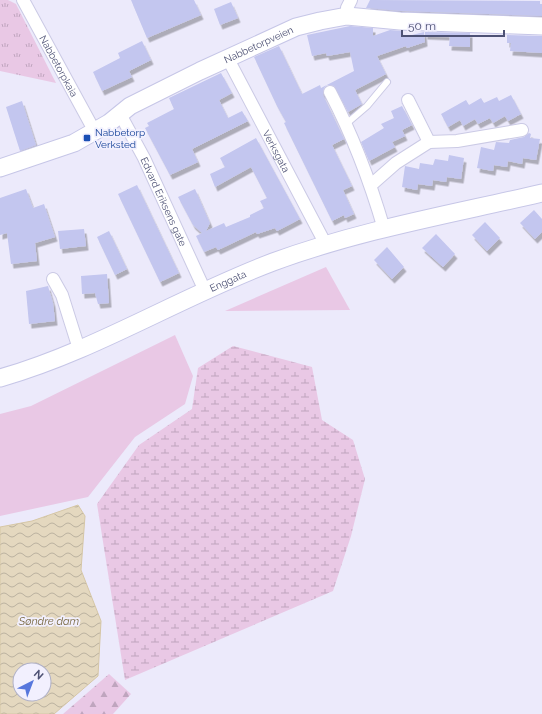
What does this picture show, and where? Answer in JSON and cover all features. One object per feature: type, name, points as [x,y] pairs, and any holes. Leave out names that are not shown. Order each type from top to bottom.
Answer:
[{"type":"main road","name":"Nabbetorpveien","points":[[0,168],[74,143],[96,132],[130,106],[296,27],[349,8],[400,21],[542,26]]},
{"type":"main road","name":"Enggata","points":[[0,378],[78,349],[205,291],[271,263],[325,243],[542,193]]},
{"type":"street","name":"Nabbetorpkaia","points":[[24,0],[96,132]]},
{"type":"street","name":"Verksgata","points":[[228,59],[325,243]]},
{"type":"street","points":[[330,92],[346,124],[370,185],[384,229]]},
{"type":"street","points":[[408,100],[429,142]]},
{"type":"street","name":"Edvard Eriksens gate","points":[[120,114],[144,158],[205,291]]},
{"type":"street","points":[[370,185],[396,163],[429,142],[457,141],[522,130]]},
{"type":"street","points":[[53,279],[62,296],[78,349]]},
{"type":"lane","points":[[346,124],[367,106],[387,82]]},
{"type":"green space","points":[[0,0],[8,0],[16,4],[56,83],[0,71]]},
{"type":"green space","points":[[326,267],[350,310],[225,311]]},
{"type":"green space","points":[[175,335],[193,376],[185,404],[135,437],[88,497],[0,516],[0,414],[31,406]]},
{"type":"green space","points":[[233,346],[312,367],[322,420],[353,440],[365,479],[351,536],[333,591],[125,680],[97,504],[139,445],[192,409],[198,368]]},
{"type":"green space","points":[[109,674],[131,694],[113,714],[63,714]]},
{"type":"water","name":"Søndre dam","points":[[78,505],[85,516],[81,570],[101,621],[98,676],[54,714],[0,714],[0,527],[32,521]]},
{"type":"building","points":[[131,0],[194,0],[201,15],[147,38]]},
{"type":"building","points":[[370,0],[540,1],[540,4],[542,4],[542,16],[401,11],[366,8]]},
{"type":"building","points":[[231,2],[238,18],[220,25],[214,9]]},
{"type":"building","points":[[350,26],[373,28],[373,36],[390,30],[402,31],[404,37],[424,32],[425,42],[407,48],[406,46],[377,56],[386,74],[355,90],[362,104],[348,112],[334,86],[327,85],[324,88],[323,95],[344,139],[332,145],[352,186],[343,190],[354,214],[345,218],[344,215],[332,221],[284,123],[286,122],[254,57],[279,46],[302,94],[320,85],[321,88],[354,71],[350,52],[327,56],[326,53],[312,56],[307,35]]},
{"type":"building","points":[[425,32],[470,33],[470,47],[449,46],[450,36],[425,35]]},
{"type":"building","points":[[507,35],[542,36],[542,53],[510,51],[511,43],[507,43]]},
{"type":"building","points":[[142,41],[151,60],[129,71],[132,77],[102,91],[93,72],[120,58],[118,53]]},
{"type":"building","points":[[221,73],[232,93],[219,100],[228,118],[242,111],[248,121],[192,149],[198,162],[170,175],[145,128],[149,126],[147,123],[174,109],[169,98]]},
{"type":"building","points":[[511,95],[521,114],[508,121],[505,116],[493,123],[490,118],[478,124],[475,119],[463,126],[460,120],[448,127],[441,114],[466,100],[469,105],[481,98],[484,103],[497,97],[499,101]]},
{"type":"building","points":[[22,101],[36,145],[20,151],[6,107]]},
{"type":"building","points":[[402,106],[412,125],[402,130],[405,136],[392,142],[395,147],[369,161],[361,142],[384,128],[381,124],[394,118],[391,111]]},
{"type":"building","points":[[529,133],[531,134],[530,138],[540,139],[536,160],[523,158],[522,164],[508,161],[507,167],[494,165],[493,171],[477,168],[481,147],[494,150],[496,142],[509,143],[510,140],[524,137]]},
{"type":"building","points":[[256,138],[300,219],[277,231],[275,228],[257,234],[256,232],[218,250],[216,247],[204,252],[196,236],[202,233],[193,225],[178,197],[195,189],[210,223],[206,231],[224,223],[226,227],[250,217],[250,215],[264,208],[260,201],[267,198],[251,167],[215,187],[210,174],[225,167],[220,158]]},
{"type":"building","points":[[449,155],[464,158],[461,179],[447,177],[446,182],[433,180],[432,186],[418,184],[417,190],[402,187],[405,166],[419,169],[420,163],[433,165],[435,159],[448,161]]},
{"type":"building","points":[[137,185],[179,273],[160,282],[118,194]]},
{"type":"building","points":[[26,189],[33,208],[44,204],[55,237],[35,243],[37,261],[11,264],[7,233],[0,235],[0,198]]},
{"type":"building","points":[[534,210],[542,219],[542,232],[535,239],[520,223]]},
{"type":"building","points":[[485,222],[500,238],[487,251],[472,235]]},
{"type":"building","points":[[84,229],[86,246],[60,249],[58,231]]},
{"type":"building","points":[[109,231],[127,269],[115,275],[97,237]]},
{"type":"building","points":[[436,234],[455,254],[443,267],[422,248]]},
{"type":"building","points":[[387,247],[404,267],[392,279],[374,260]]},
{"type":"building","points":[[107,274],[109,303],[98,304],[95,293],[82,294],[81,276]]},
{"type":"building","points":[[48,286],[53,303],[55,321],[29,324],[26,291]]},
{"type":"place","name":"Nabbetorp Verksted","points":[[87,138]]}]
